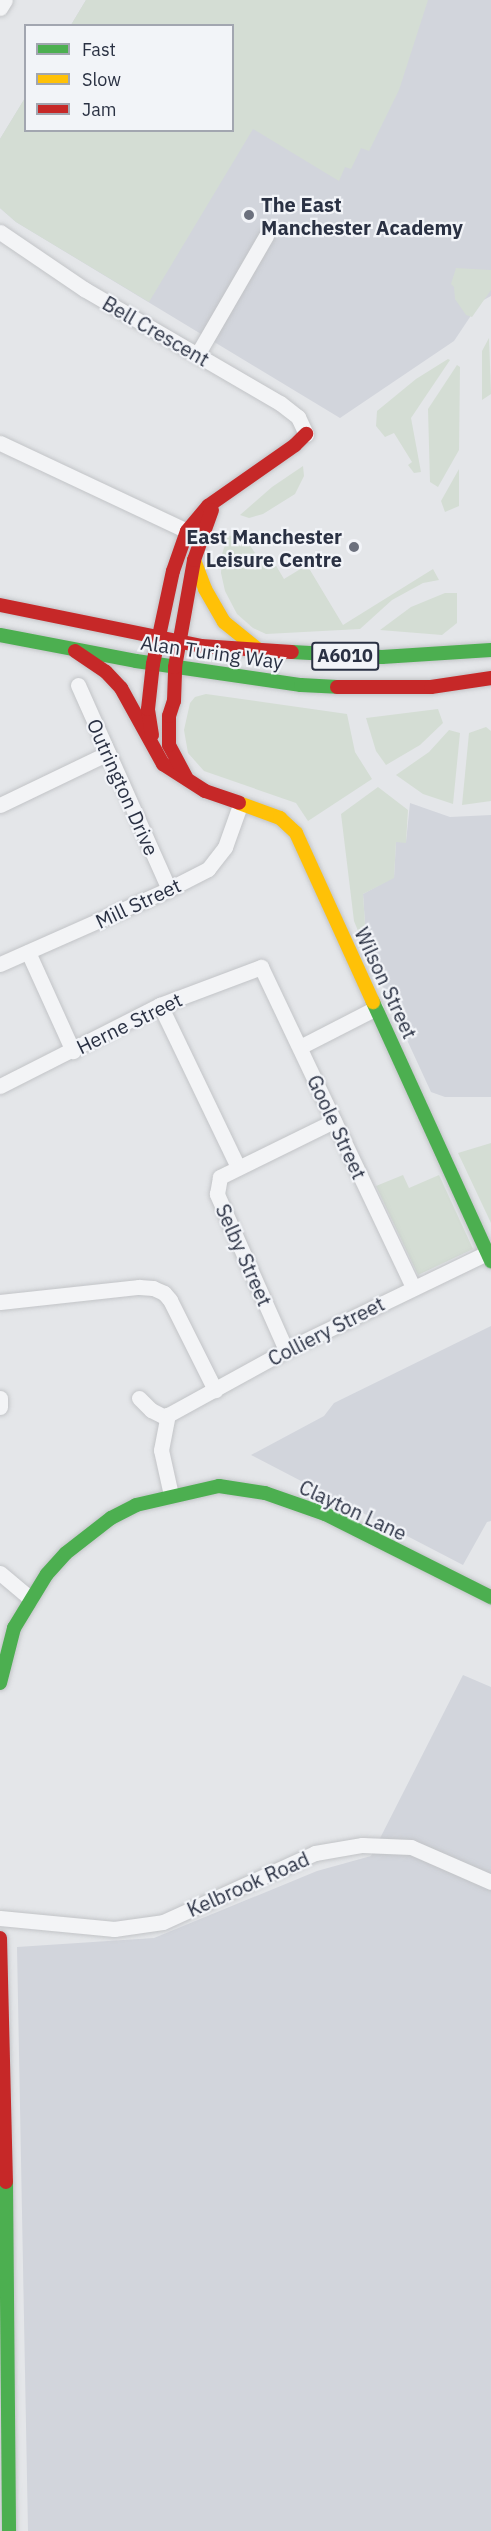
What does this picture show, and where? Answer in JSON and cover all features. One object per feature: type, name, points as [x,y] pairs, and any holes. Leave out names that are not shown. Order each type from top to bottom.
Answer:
[{"type":"main road","points":[[163,764],[148,728],[153,663],[173,571],[187,531],[215,501],[295,445],[306,434]]},
{"type":"main road","points":[[187,780],[169,745],[168,716],[174,701],[175,667],[194,560],[215,501]]},
{"type":"main road","points":[[194,560],[224,622],[260,651]]},
{"type":"main road","name":"Alan Turing Way","points":[[0,605],[179,642],[260,651],[382,657],[491,650]]},
{"type":"main road","name":"Alan Turing Way","points":[[0,635],[175,667],[301,685],[377,688],[431,687],[491,678]]},
{"type":"main road","name":"Wilson Street","points":[[72,649],[106,672],[121,688],[163,764],[205,791],[280,818],[296,833],[489,1257]]},
{"type":"main road","name":"Clayton Lane","points":[[0,1681],[10,1638],[31,1599],[47,1574],[89,1532],[136,1505],[171,1495],[219,1486],[265,1493],[325,1514],[491,1597]]},
{"type":"main road","points":[[0,1938],[4,2467],[9,2531]]},
{"type":"street","points":[[0,8],[5,0]]},
{"type":"street","name":"Bell Crescent","points":[[0,232],[84,289],[280,403],[298,417],[306,434]]},
{"type":"street","points":[[197,355],[266,236]]},
{"type":"street","points":[[0,443],[187,531]]},
{"type":"street","name":"Outrington Drive","points":[[78,685],[169,889]]},
{"type":"street","points":[[0,806],[108,753]]},
{"type":"street","name":"Mill Street","points":[[0,964],[169,889],[208,869],[217,860],[231,834],[240,805]]},
{"type":"street","points":[[28,952],[73,1051]]},
{"type":"street","name":"Herne Street","points":[[0,1086],[160,1005],[261,967]]},
{"type":"street","name":"Goole Street","points":[[261,967],[413,1287]]},
{"type":"street","points":[[160,1005],[238,1167],[334,1121]]},
{"type":"street","points":[[300,1047],[376,1008]]},
{"type":"street","name":"Selby Street","points":[[238,1167],[220,1177],[217,1194],[286,1350]]},
{"type":"street","name":"Colliery Street","points":[[168,1415],[286,1350],[413,1287],[489,1257]]},
{"type":"street","points":[[0,1302],[139,1287],[153,1288],[164,1293],[170,1300],[215,1390]]},
{"type":"street","points":[[0,1398],[0,1407]]},
{"type":"street","points":[[139,1398],[151,1410],[162,1416],[168,1415],[161,1450],[171,1495]]},
{"type":"street","points":[[0,1574],[31,1599]]},
{"type":"street","name":"Kelbrook Road","points":[[0,1918],[114,1929],[163,1922],[315,1853],[362,1845],[411,1847],[491,1882]]},
{"type":"shaded area","name":"The East Manchester Academy","points":[[86,0],[491,0],[491,296],[480,302],[454,341],[340,418],[16,222],[0,208],[0,139],[24,100],[24,132],[234,132],[234,24],[72,24]]},
{"type":"shaded area","points":[[86,0],[428,0],[399,90],[369,151],[361,148],[351,169],[345,167],[339,181],[253,129],[149,302],[16,222],[0,208],[0,139],[24,100],[24,132],[234,132],[234,24],[72,24]]},
{"type":"shaded area","points":[[456,268],[491,270],[491,290],[472,317],[466,315],[455,299],[454,287],[451,284]]},
{"type":"shaded area","points":[[489,338],[491,394],[482,400],[482,351]]},
{"type":"shaded area","points":[[448,359],[450,360],[411,418],[421,472],[414,473],[408,465],[412,462],[394,433],[385,437],[376,426],[377,411],[416,379]]},
{"type":"shaded area","points":[[457,365],[460,367],[459,450],[438,487],[430,482],[428,409]]},
{"type":"shaded area","points":[[303,466],[304,476],[295,494],[263,514],[249,518],[240,515],[272,487]]},
{"type":"shaded area","points":[[459,469],[459,506],[445,512],[441,501]]},
{"type":"shaded area","points":[[260,532],[247,541],[259,559],[269,554],[284,579],[307,565],[343,625],[433,569],[439,580],[423,583],[392,600],[360,629],[266,634],[253,628],[237,614],[225,591],[221,573],[222,554],[228,536]]},
{"type":"shaded area","points":[[445,593],[457,593],[457,623],[442,635],[380,630],[411,607]]},
{"type":"shaded area","points":[[206,694],[347,714],[355,752],[372,779],[308,821],[296,803],[204,771],[188,753],[184,730],[190,703],[195,697]]},
{"type":"shaded area","points":[[438,709],[443,723],[420,745],[386,765],[376,751],[366,718]]},
{"type":"shaded area","points":[[486,727],[491,731],[491,801],[462,805],[469,733]]},
{"type":"shaded area","points":[[449,730],[460,733],[453,804],[423,794],[396,775],[429,752]]},
{"type":"shaded area","points":[[378,787],[408,810],[406,843],[396,842],[394,878],[363,894],[367,953],[354,921],[341,814]]},
{"type":"shaded area","points":[[410,803],[450,817],[491,815],[491,1097],[445,1097],[431,1092],[367,953],[363,894],[394,877],[396,842],[406,842]]},
{"type":"shaded area","points":[[491,1143],[491,1223],[458,1153]]},
{"type":"shaded area","points":[[403,1175],[409,1188],[439,1175],[473,1249],[418,1275],[376,1186]]},
{"type":"shaded area","points":[[491,1326],[491,1521],[487,1522],[463,1565],[251,1455],[324,1416],[334,1403]]},
{"type":"shaded area","points":[[463,1675],[491,1687],[491,2531],[28,2531],[17,1947],[154,1938],[317,1871],[371,1856]]},
{"type":"traffic: fast","points":[[0,635],[136,661],[301,685],[337,687]]},
{"type":"traffic: fast","points":[[292,652],[382,657],[491,650]]},
{"type":"traffic: fast","points":[[373,1002],[491,1261]]},
{"type":"traffic: fast","points":[[0,1683],[14,1628],[47,1574],[66,1553],[111,1518],[136,1505],[219,1486],[265,1493],[325,1514],[491,1597]]},
{"type":"traffic: fast","points":[[6,2182],[9,2531]]},
{"type":"traffic: slow","points":[[194,560],[205,589],[224,622],[260,651]]},
{"type":"traffic: slow","points":[[239,803],[280,818],[296,833],[373,1002]]},
{"type":"traffic: jam","points":[[152,735],[148,709],[153,664],[173,571],[187,531],[208,506],[295,445],[306,434]]},
{"type":"traffic: jam","points":[[186,777],[169,745],[169,716],[174,701],[175,667],[194,560],[212,510]]},
{"type":"traffic: jam","points":[[0,605],[201,646],[292,652]]},
{"type":"traffic: jam","points":[[75,651],[106,672],[121,688],[163,764],[205,791],[239,803]]},
{"type":"traffic: jam","points":[[337,687],[431,687],[491,678]]},
{"type":"traffic: jam","points":[[0,1938],[6,2182]]},
{"type":"place","name":"The East Manchester Academy","points":[[249,215]]},
{"type":"place","name":"East Manchester Leisure Centre","points":[[354,547]]}]
